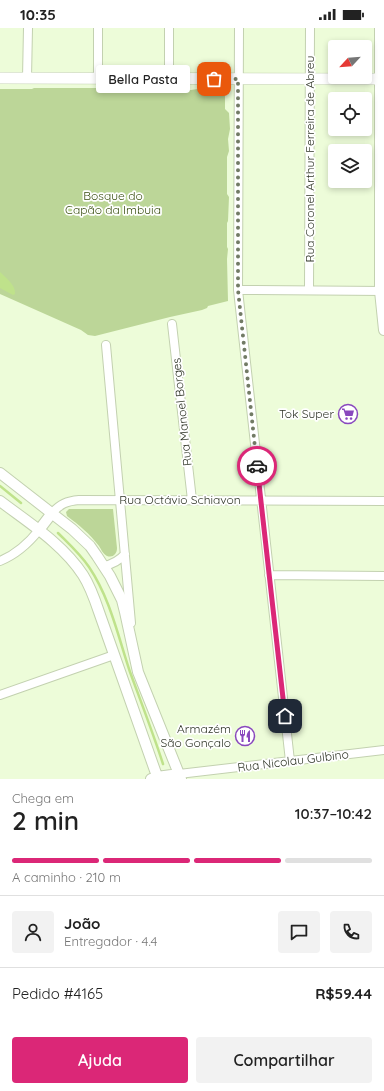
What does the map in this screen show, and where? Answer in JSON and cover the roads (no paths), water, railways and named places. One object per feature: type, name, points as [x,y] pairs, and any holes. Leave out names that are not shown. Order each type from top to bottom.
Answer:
[{"type":"main road","points":[[0,78],[382,79]]},
{"type":"street","points":[[28,28],[28,78]]},
{"type":"street","points":[[98,28],[98,78]]},
{"type":"street","points":[[168,79],[169,28]]},
{"type":"street","points":[[239,28],[238,290],[290,761]]},
{"type":"street","name":"Rua Coronel Arthur Ferreira de Abreu","points":[[310,28],[310,290]]},
{"type":"street","points":[[380,28],[382,79],[382,291],[384,330]]},
{"type":"street","points":[[238,290],[382,291]]},
{"type":"street","name":"Rua Manoel Borges","points":[[172,324],[192,500]]},
{"type":"street","points":[[106,345],[134,656]]},
{"type":"street","points":[[0,473],[82,538],[94,551],[104,566],[122,600],[138,672],[180,777],[156,778],[94,597],[84,577],[67,555],[54,542],[0,501]]},
{"type":"street","name":"Rua Octávio Schiavon","points":[[52,513],[66,502],[72,501],[384,501]]},
{"type":"street","points":[[0,560],[15,554],[20,550],[31,540],[52,513]]},
{"type":"street","points":[[104,566],[116,563],[125,554]]},
{"type":"street","points":[[269,575],[384,576]]},
{"type":"street","points":[[0,695],[114,655]]},
{"type":"street","name":"Rua Nicolau Gulbino","points":[[180,777],[290,761],[384,750]]},
{"type":"waterway","points":[[0,486],[21,503]]},
{"type":"waterway","points":[[58,533],[86,562],[103,591],[163,764]]},
{"type":"place","name":"Bella Pasta","points":[[214,79]]},
{"type":"place","name":"Tok Super","points":[[348,414]]},
{"type":"place","name":"Armazém São Gonçalo","points":[[245,736]]},
{"type":"park label","name":"Bosque do Capão da Imbuia","points":[[113,203]]}]
